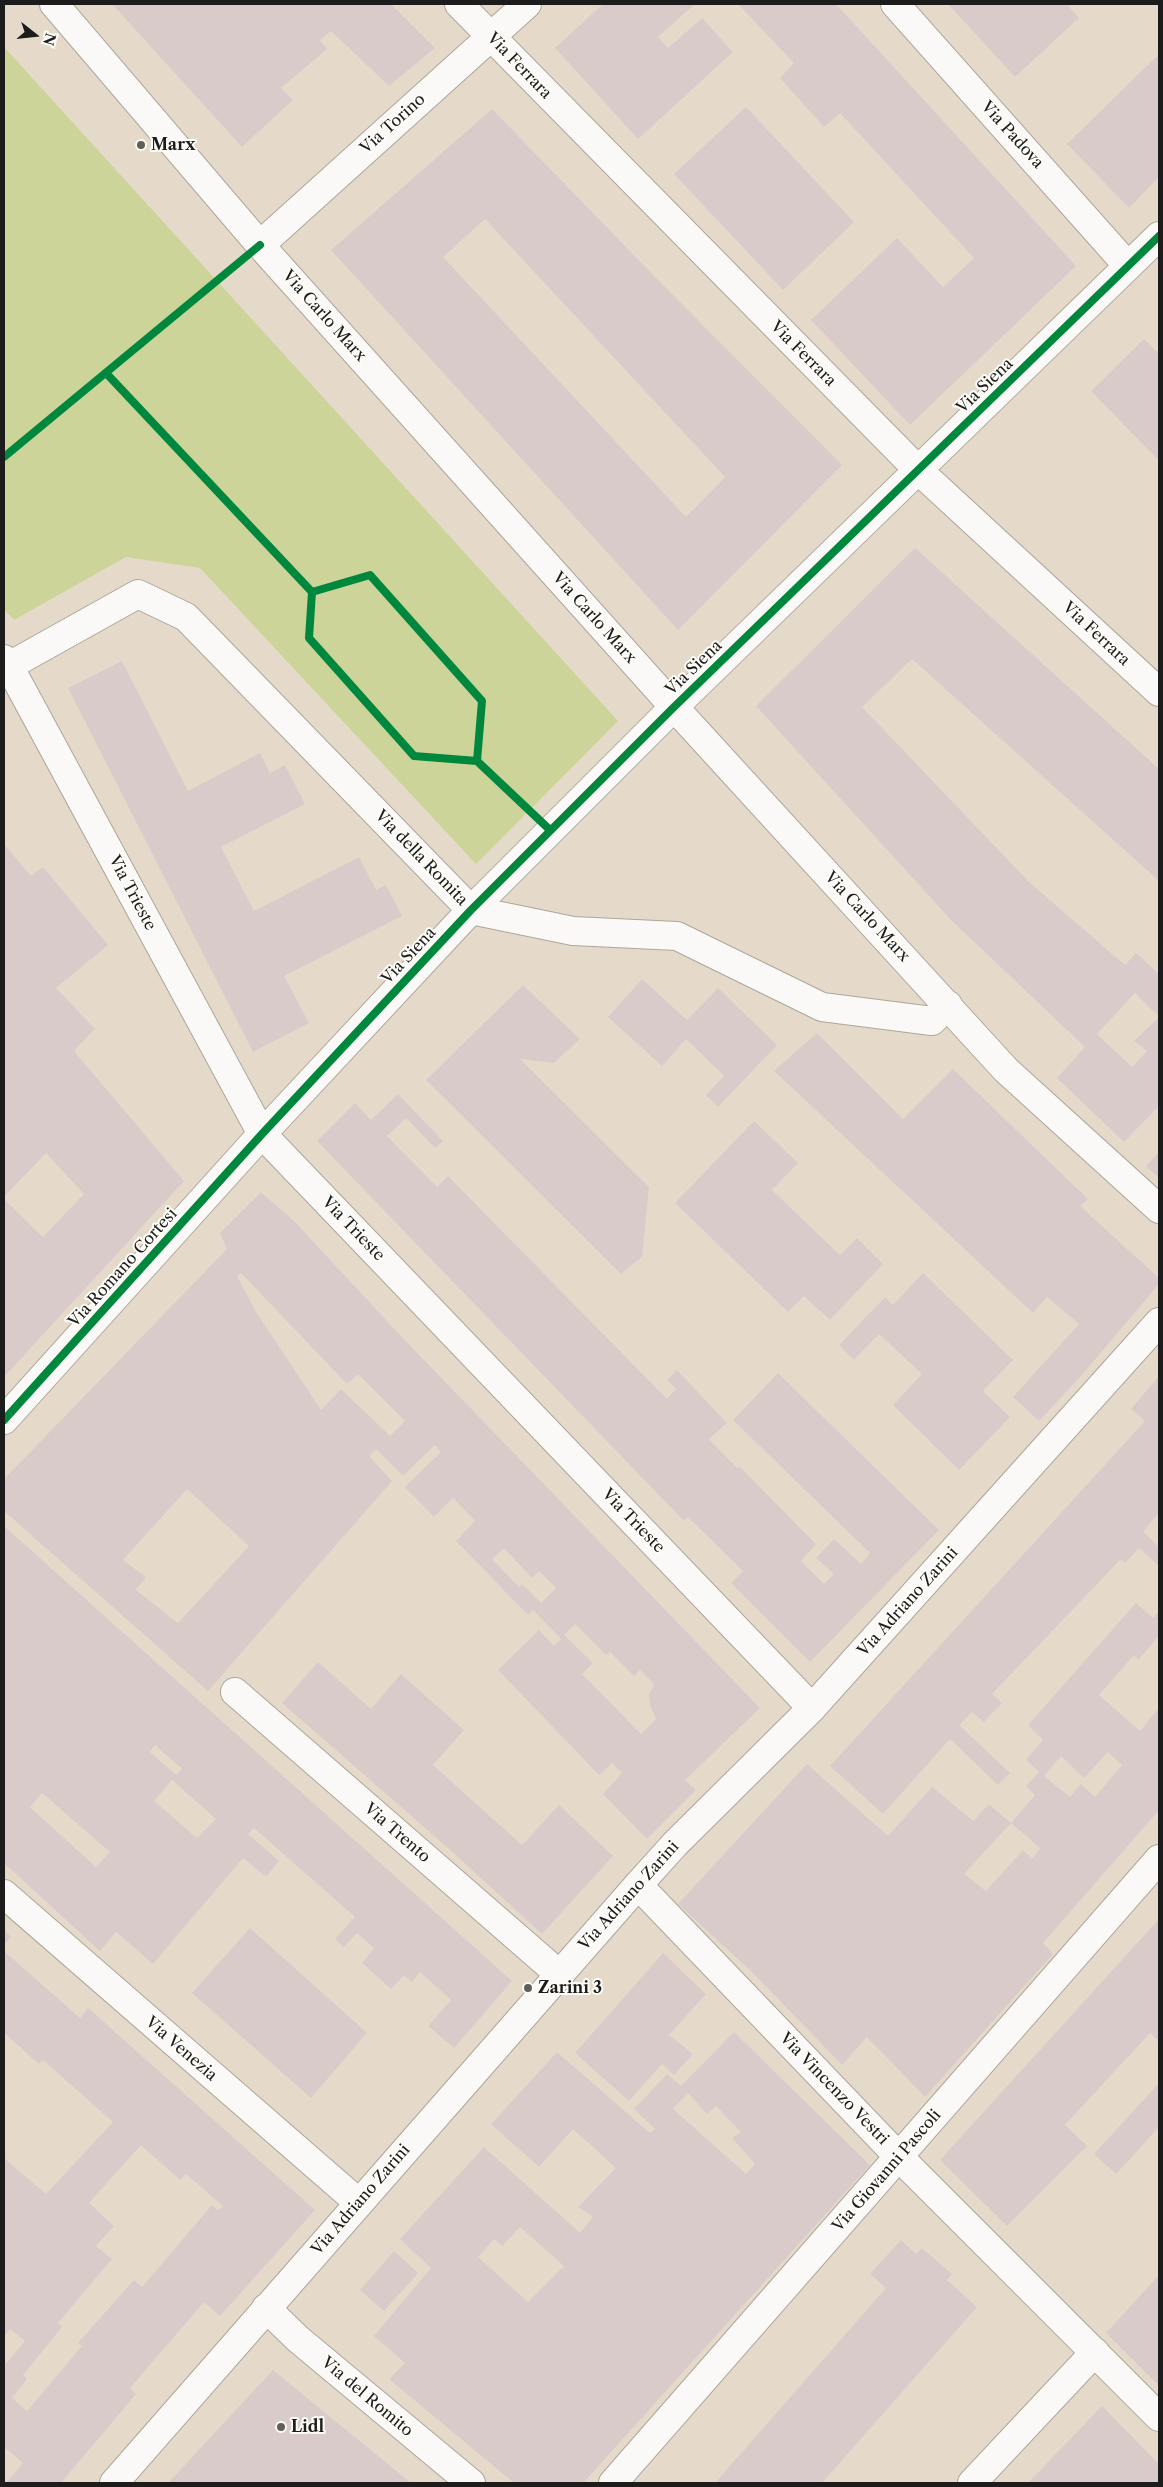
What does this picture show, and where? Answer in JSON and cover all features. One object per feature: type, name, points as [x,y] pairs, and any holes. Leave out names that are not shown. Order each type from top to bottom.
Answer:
[{"type":"street","name":"Via Carlo Marx","points":[[54,4],[260,245],[674,707],[1006,1070],[1159,1210]]},
{"type":"street","name":"Via Ferrara","points":[[459,4],[918,470],[1159,692]]},
{"type":"street","name":"Via Torino","points":[[260,245],[527,4]]},
{"type":"street","name":"Via Padova","points":[[895,4],[1128,266]]},
{"type":"street","name":"Via Siena","points":[[262,1134],[471,910],[674,707],[1159,236]]},
{"type":"street","name":"Via della Romita","points":[[7,663],[138,594],[186,617],[471,910],[573,931],[677,936],[822,1006],[932,1021],[948,1005]]},
{"type":"street","name":"Via Trieste","points":[[7,663],[262,1134],[812,1708]]},
{"type":"street","name":"Via Romano Cortesi","points":[[4,1420],[262,1134]]},
{"type":"street","name":"Via Adriano Zarini","points":[[114,2483],[558,1974],[638,1885],[675,1844],[812,1708],[1159,1322]]},
{"type":"street","name":"Via Trento","points":[[235,1692],[558,1974]]},
{"type":"street","name":"Via Giovanni Pascoli","points":[[613,2483],[1159,1859]]},
{"type":"street","name":"Via Vincenzo Vestri","points":[[638,1885],[899,2157],[1159,2417]]},
{"type":"street","name":"Via Venezia","points":[[4,1894],[359,2203]]},
{"type":"street","name":"Via del Romito","points":[[266,2308],[298,2339],[471,2483]]},
{"type":"street","points":[[972,2483],[1094,2352]]},
{"type":"green space","points":[[4,47],[618,721],[476,864],[200,568],[126,557],[14,620],[4,609]]},
{"type":"building","points":[[112,4],[391,4],[435,48],[389,86],[331,31],[320,40],[327,49],[281,88],[293,100],[242,147]]},
{"type":"building","points":[[603,4],[695,4],[658,37],[668,48],[702,18],[733,52],[638,139],[555,48]]},
{"type":"building","points":[[738,4],[836,4],[1076,266],[910,425],[811,320],[897,238],[943,287],[974,258],[840,113],[824,127],[780,78],[794,63]]},
{"type":"building","points":[[948,4],[1067,4],[1079,18],[1015,77]]},
{"type":"building","points":[[1159,54],[1159,177],[1129,208],[1067,144]]},
{"type":"building","points":[[746,107],[854,222],[783,290],[674,174]]},
{"type":"building","points":[[492,109],[655,277],[842,465],[678,630],[331,250]],"holes":[[[485,219],[725,477],[686,517],[443,257]]]},
{"type":"building","points":[[1144,339],[1159,354],[1159,461],[1091,391]]},
{"type":"building","points":[[915,548],[1159,769],[1159,881],[912,659],[862,707],[1030,883],[1125,965],[1136,953],[1159,974],[1159,1017],[1159,1106],[1124,1142],[1057,1078],[1085,1047],[952,921],[756,706]],"holes":[[[1135,993],[1159,1017],[1134,1041],[1147,1051],[1132,1067],[1097,1034]]]},
{"type":"building","points":[[122,661],[188,791],[260,753],[270,773],[285,765],[305,804],[221,847],[254,911],[359,857],[376,890],[386,885],[402,916],[284,976],[309,1023],[253,1052],[68,688]]},
{"type":"building","points":[[4,844],[31,876],[43,867],[108,945],[56,988],[95,1029],[74,1051],[184,1181],[4,1377],[4,1199],[43,1237],[84,1194],[46,1153],[4,1197]]},
{"type":"building","points":[[642,979],[687,1020],[718,988],[777,1045],[718,1107],[706,1095],[724,1076],[686,1039],[662,1066],[608,1017]]},
{"type":"building","points":[[523,985],[580,1039],[554,1063],[520,1059],[649,1187],[642,1257],[621,1274],[426,1080]]},
{"type":"building","points":[[817,1033],[903,1119],[953,1069],[1088,1199],[1080,1206],[1159,1278],[1159,1284],[1081,1376],[1039,1421],[1013,1397],[1079,1324],[1047,1297],[1033,1313],[774,1071]]},
{"type":"building","points":[[398,1094],[443,1141],[435,1148],[406,1118],[387,1136],[437,1187],[448,1176],[667,1399],[676,1389],[667,1380],[677,1370],[727,1423],[709,1439],[738,1469],[739,1466],[816,1544],[801,1561],[824,1584],[834,1574],[816,1558],[834,1539],[861,1564],[870,1553],[733,1420],[778,1373],[939,1530],[810,1662],[731,1583],[743,1571],[688,1517],[684,1521],[317,1141],[355,1103],[371,1120]]},
{"type":"building","points":[[754,1121],[798,1163],[772,1190],[840,1255],[857,1238],[883,1264],[830,1320],[804,1296],[788,1312],[675,1203]]},
{"type":"building","points":[[1159,1152],[1159,1178],[1146,1166]]},
{"type":"building","points":[[261,1192],[294,1221],[399,1334],[760,1708],[685,1780],[696,1790],[647,1839],[603,1794],[622,1773],[612,1763],[599,1775],[498,1670],[539,1630],[554,1646],[561,1639],[533,1610],[528,1615],[456,1541],[475,1521],[453,1498],[434,1517],[405,1487],[441,1452],[435,1445],[403,1476],[376,1449],[369,1456],[392,1481],[208,1691],[4,1511],[4,1479],[227,1249],[220,1233]],"holes":[[[241,1273],[347,1384],[358,1374],[405,1421],[390,1436],[341,1389],[321,1410],[256,1312],[237,1276]],[[187,1489],[249,1546],[178,1623],[136,1590],[146,1577],[123,1560]],[[504,1548],[532,1578],[539,1571],[556,1588],[541,1603],[522,1584],[519,1587],[492,1559]],[[575,1624],[606,1655],[610,1652],[634,1676],[640,1670],[654,1684],[649,1694],[650,1705],[656,1719],[641,1734],[582,1674],[593,1663],[564,1635]]]},
{"type":"building","points":[[923,1273],[1013,1360],[983,1391],[1010,1417],[959,1470],[893,1405],[922,1374],[879,1334],[854,1360],[839,1345],[885,1297],[893,1305]]},
{"type":"building","points":[[1159,1376],[1159,1517],[1157,1515],[1143,1532],[1159,1547],[1159,1566],[1139,1548],[1125,1563],[1121,1559],[992,1694],[1002,1703],[984,1722],[972,1712],[959,1725],[1010,1773],[998,1785],[950,1739],[883,1814],[830,1766],[1145,1421],[1131,1409]]},
{"type":"building","points":[[4,1526],[512,1981],[454,2048],[428,2026],[451,2000],[420,1972],[412,1982],[404,1975],[391,1989],[362,1963],[374,1948],[357,1933],[344,1947],[335,1939],[355,1917],[254,1828],[248,1834],[279,1861],[266,1877],[243,1858],[153,1964],[116,1932],[100,1951],[4,1863]],"holes":[[[155,1745],[182,1769],[176,1775],[150,1752]],[[172,1780],[216,1819],[197,1838],[154,1801]],[[42,1793],[110,1852],[96,1867],[30,1807]]]},
{"type":"building","points":[[1136,1603],[1153,1618],[1159,1611],[1159,1636],[1138,1660],[1134,1655],[1099,1695],[1140,1731],[1159,1708],[1159,1810],[1043,1943],[1053,1954],[925,2097],[867,2037],[842,2065],[751,1971],[678,1904],[807,1764],[888,1836],[932,1787],[973,1821],[989,1804],[1011,1823],[1035,1795],[1026,1786],[1039,1772],[1026,1760],[1043,1740],[1028,1725]],"holes":[[[1108,1752],[1122,1765],[1095,1797],[1081,1784],[1070,1797],[1044,1776],[1061,1756],[1084,1778]],[[1011,1823],[1040,1848],[1032,1859],[1023,1850],[986,1891],[964,1874]]]},
{"type":"building","points":[[318,1662],[371,1709],[401,1674],[464,1730],[433,1765],[522,1845],[559,1805],[613,1856],[542,1934],[448,1848],[282,1703]]},
{"type":"building","points":[[1159,1919],[1159,2042],[1150,2033],[1065,2125],[1087,2146],[1007,2226],[940,2160]]},
{"type":"building","points":[[250,1928],[367,2033],[311,2098],[192,1993]]},
{"type":"building","points":[[4,1930],[11,1937],[4,1945]]},
{"type":"building","points":[[4,1951],[80,2018],[88,2008],[315,2210],[220,2316],[204,2302],[130,2388],[136,2394],[61,2483],[6,2483],[23,2463],[4,2447],[4,2366],[25,2341],[10,2329],[4,2336],[4,2158],[46,2194],[113,2122],[43,2060],[39,2064],[4,2033]],"holes":[[[141,2145],[180,2180],[186,2174],[223,2206],[218,2210],[212,2205],[142,2287],[134,2280],[78,2343],[82,2346],[27,2411],[12,2398],[27,2379],[23,2375],[62,2327],[58,2323],[112,2259],[96,2246],[114,2226],[89,2203]]]},
{"type":"building","points":[[663,1953],[706,1994],[669,2035],[693,2054],[674,2075],[662,2064],[629,2101],[575,2053]]},
{"type":"building","points":[[734,2032],[870,2165],[583,2483],[514,2483],[389,2379],[405,2363],[374,2336],[431,2268],[400,2239],[484,2147],[580,2233],[593,2217],[578,2207],[616,2168],[573,2129],[539,2167],[491,2124],[557,2052],[650,2133],[655,2129],[634,2109],[667,2074],[681,2086]],"holes":[[[688,2093],[707,2114],[716,2106],[741,2132],[732,2138],[755,2164],[746,2174],[673,2109]],[[520,2227],[564,2266],[528,2302],[478,2257],[494,2239],[502,2246]]]},
{"type":"building","points":[[1159,2083],[1159,2127],[1116,2174],[1094,2154]]},
{"type":"building","points":[[901,2240],[916,2254],[922,2248],[952,2274],[947,2280],[977,2307],[822,2483],[715,2483],[886,2288],[870,2274]]},
{"type":"building","points":[[394,2251],[418,2273],[384,2311],[360,2290]]},
{"type":"building","points":[[1159,2275],[1159,2386],[1106,2333]]},
{"type":"building","name":"Lidl","points":[[273,2370],[411,2483],[168,2483]]},
{"type":"building","points":[[1102,2406],[1159,2464],[1159,2483],[1028,2483]]},
{"type":"cycle path","points":[[4,1420],[262,1134],[471,910],[674,707],[1159,236]]},
{"type":"cycle path","points":[[4,457],[260,245]]},
{"type":"cycle path","points":[[106,373],[312,592],[309,638],[414,756],[477,761],[550,830]]},
{"type":"cycle path","points":[[312,592],[370,575],[482,701],[477,761]]},
{"type":"place","name":"Marx","points":[[141,145]]},
{"type":"place","name":"Zarini 3","points":[[528,1988]]},
{"type":"place","name":"Lidl","points":[[281,2427]]}]
